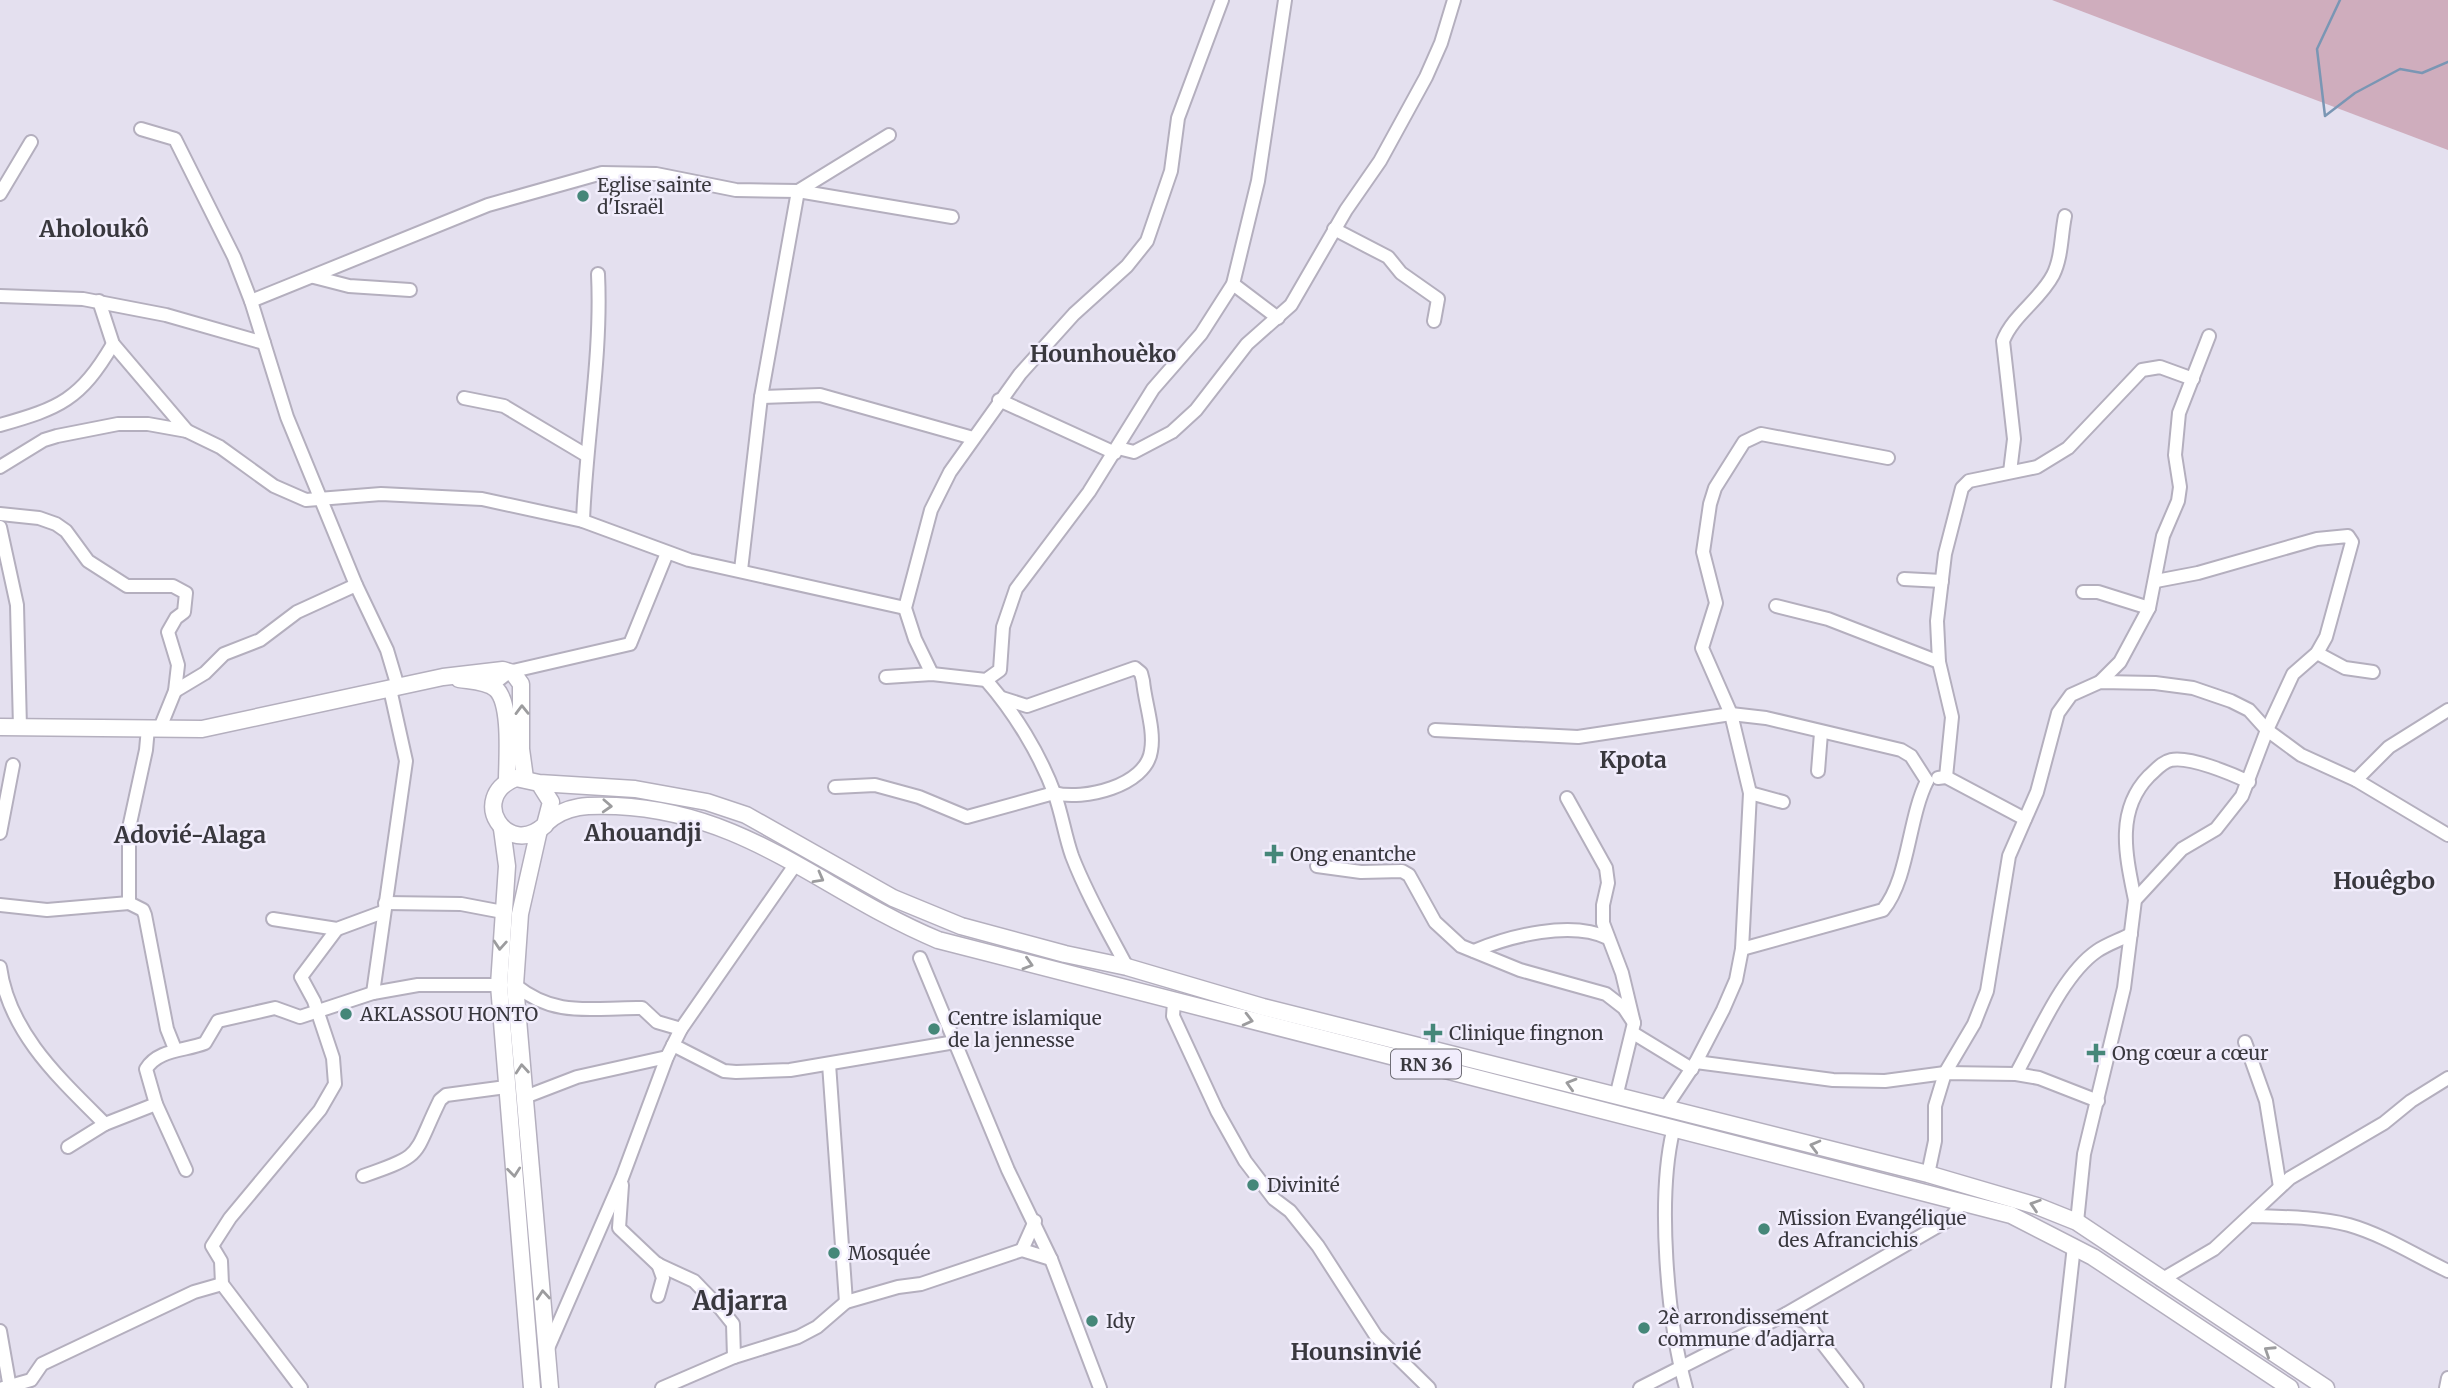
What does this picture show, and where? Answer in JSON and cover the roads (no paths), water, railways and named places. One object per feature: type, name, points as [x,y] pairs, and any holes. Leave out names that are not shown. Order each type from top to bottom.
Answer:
[{"type":"main road","points":[[0,727],[202,729],[482,671],[509,672],[521,684],[521,749],[532,780],[551,802],[520,914],[507,985],[524,1097],[550,1388]]},
{"type":"main road","points":[[443,677],[491,686],[496,690],[505,709],[507,781]]},
{"type":"main road","points":[[532,780],[507,781],[497,791],[492,804],[494,817],[502,829],[508,866],[503,912],[507,985],[506,1087],[532,1388]]},
{"type":"main road","name":"RN 36","points":[[532,780],[635,789],[707,802],[746,815],[921,911],[961,926],[1065,954],[1127,967],[1263,1006],[1416,1043],[1616,1097],[1666,1107],[1928,1174],[2037,1206],[2077,1223],[2326,1388]]},
{"type":"main road","name":"RN 36","points":[[542,827],[556,814],[581,806],[659,811],[723,827],[755,841],[883,916],[938,940],[2011,1215],[2074,1247],[2290,1388]]},
{"type":"main road","points":[[502,829],[520,836],[542,827]]},
{"type":"street","points":[[932,674],[915,639],[905,608],[931,510],[950,472],[999,400],[1061,327],[1127,266],[1147,242],[1171,171],[1175,127],[1222,0]]},
{"type":"street","points":[[886,677],[932,674],[986,680],[1000,670],[1003,627],[1016,589],[1116,451],[1153,389],[1201,334],[1233,284],[1258,181],[1285,0]]},
{"type":"street","points":[[999,400],[1116,451],[1134,452],[1172,432],[1196,410],[1247,344],[1291,305],[1334,229],[1380,161],[1426,78],[1441,43],[1454,0]]},
{"type":"street","points":[[141,129],[175,139],[212,207],[251,301],[288,417],[320,501],[387,650],[406,761],[373,993]]},
{"type":"street","points":[[741,570],[761,397],[798,191],[889,135]]},
{"type":"street","points":[[0,194],[32,142]]},
{"type":"street","points":[[251,301],[488,205],[602,173],[656,174],[736,190],[798,191],[952,217]]},
{"type":"street","points":[[2010,472],[2014,439],[2003,341],[2009,326],[2053,276],[2060,256],[2065,216]]},
{"type":"street","points":[[1334,229],[1388,257],[1401,274],[1438,299],[1434,321]]},
{"type":"street","points":[[583,522],[586,455],[598,346],[598,274]]},
{"type":"street","points":[[314,277],[349,286],[410,290]]},
{"type":"street","points":[[1233,284],[1278,318]]},
{"type":"street","points":[[0,296],[99,302],[166,315],[264,343]]},
{"type":"street","points":[[99,302],[113,344],[187,431]]},
{"type":"street","points":[[1928,1174],[1935,1141],[1935,1106],[1945,1073],[1974,1024],[1986,991],[2009,856],[2037,792],[2058,713],[2071,695],[2100,682],[2120,662],[2149,608],[2163,536],[2178,501],[2180,487],[2175,455],[2179,413],[2209,336]]},
{"type":"street","points":[[0,425],[44,413],[65,402],[85,386],[113,344]]},
{"type":"street","points":[[1945,777],[1952,717],[1936,641],[1945,554],[1963,485],[2037,467],[2078,440],[2125,385],[2142,370],[2160,367],[2193,379]]},
{"type":"street","points":[[761,397],[820,395],[973,438]]},
{"type":"street","points":[[464,398],[504,406],[586,455]]},
{"type":"street","points":[[0,467],[44,440],[80,430],[148,424],[187,431],[220,447],[291,497],[320,501],[381,494],[482,499],[583,522],[667,553],[905,608]]},
{"type":"street","points":[[1666,1107],[1694,1065],[1732,990],[1742,948],[1750,793],[1731,714],[1702,648],[1716,603],[1703,552],[1715,488],[1744,442],[1761,433],[1888,458]]},
{"type":"street","points":[[0,514],[39,518],[56,524],[66,531],[88,561],[127,586],[173,586],[186,593],[184,612],[176,618],[168,632],[178,665],[175,691],[154,728],[146,750],[129,828],[129,903]]},
{"type":"street","points":[[0,527],[17,605],[20,728]]},
{"type":"street","points":[[2135,900],[2182,849],[2216,829],[2228,817],[2249,782],[2267,730],[2293,674],[2317,653],[2333,615],[2352,551],[2348,536],[2317,539],[2198,573],[2156,581]]},
{"type":"street","points":[[491,686],[509,672],[629,644],[667,553]]},
{"type":"street","points":[[1904,579],[1942,581]]},
{"type":"street","points":[[175,691],[205,673],[219,657],[260,640],[297,612],[356,584]]},
{"type":"street","points":[[2083,592],[2098,592],[2149,608]]},
{"type":"street","points":[[1776,606],[1828,619],[1939,662]]},
{"type":"street","points":[[2317,653],[2345,668],[2374,672]]},
{"type":"street","points":[[835,787],[875,785],[919,797],[967,817],[1054,793],[1067,797],[1106,791],[1132,777],[1149,761],[1152,741],[1141,673],[1135,667],[1027,706],[1002,698]]},
{"type":"street","points":[[986,680],[1002,698],[1054,793],[1077,868],[1127,967]]},
{"type":"street","points":[[2100,682],[2176,685],[2205,692],[2249,710],[2267,730],[2301,755],[2356,780],[2448,835]]},
{"type":"street","points":[[2356,780],[2389,747],[2448,710]]},
{"type":"street","points":[[1434,730],[1578,737],[1731,714],[1766,718],[1901,750],[1911,756],[1927,781]]},
{"type":"street","points":[[1818,771],[1821,733]]},
{"type":"street","points":[[2077,1223],[2084,1154],[2124,988],[2131,934],[2135,900],[2125,824],[2129,807],[2149,776],[2163,763],[2173,760],[2232,774],[2249,782]]},
{"type":"street","points":[[0,833],[13,765]]},
{"type":"street","points":[[1927,781],[1945,777],[2025,819]]},
{"type":"street","points":[[1742,948],[1883,910],[1895,886],[1919,797],[1927,781]]},
{"type":"street","points":[[1750,793],[1783,802]]},
{"type":"street","points":[[1567,797],[1606,869],[1608,883],[1602,913],[1608,938],[1625,983],[1633,1028],[1616,1097]]},
{"type":"street","points":[[548,1349],[622,1178],[667,1057],[681,1029],[795,865]]},
{"type":"street","points":[[1317,866],[1361,872],[1402,871],[1409,875],[1435,922],[1453,940],[1520,970],[1606,994],[1624,1008],[1633,1028],[1694,1065],[1833,1080],[1885,1082],[1945,1073],[2015,1074],[2039,1078],[2098,1101]]},
{"type":"street","points":[[0,905],[47,910],[129,903],[143,910],[167,1028],[175,1049]]},
{"type":"street","points":[[300,1388],[222,1284],[221,1261],[212,1246],[230,1218],[320,1110],[335,1084],[333,1058],[318,1009],[301,977],[337,929],[384,908],[461,904],[503,912]]},
{"type":"street","points":[[273,919],[337,929]]},
{"type":"street","points":[[1474,951],[1514,937],[1538,934],[1588,930],[1608,938]]},
{"type":"street","points":[[2015,1074],[2065,988],[2086,961],[2096,951],[2131,934]]},
{"type":"street","points":[[920,958],[1017,1188],[1051,1259],[1100,1388]]},
{"type":"street","points":[[0,967],[9,1006],[22,1032],[67,1086],[105,1124]]},
{"type":"street","points":[[186,1170],[156,1104],[146,1069],[151,1062],[175,1049],[205,1043],[218,1021],[275,1008],[300,1017],[373,993],[418,985],[507,985],[550,1007],[569,1010],[642,1008],[657,1022],[681,1029]]},
{"type":"street","points":[[1174,1002],[1172,1016],[1217,1111],[1245,1161],[1274,1199],[1290,1211],[1318,1246],[1376,1336],[1429,1388]]},
{"type":"street","points":[[673,1045],[729,1073],[790,1070],[954,1041]]},
{"type":"street","points":[[2245,1042],[2266,1101],[2280,1187]]},
{"type":"street","points":[[524,1097],[577,1077],[667,1057]]},
{"type":"street","points":[[829,1064],[846,1302]]},
{"type":"street","points":[[2161,1280],[2214,1249],[2280,1187],[2332,1151],[2384,1123],[2411,1101],[2448,1078]]},
{"type":"street","points":[[363,1176],[397,1165],[417,1153],[440,1100],[446,1095],[506,1087]]},
{"type":"street","points":[[68,1147],[105,1124],[156,1104]]},
{"type":"street","points":[[1673,1130],[1667,1169],[1668,1256],[1681,1369],[1686,1388]]},
{"type":"street","points":[[622,1178],[619,1228],[657,1264],[694,1281],[721,1309],[733,1324],[734,1357]]},
{"type":"street","points":[[1640,1388],[1786,1314],[1950,1219],[1961,1204]]},
{"type":"street","points":[[2252,1216],[2317,1219],[2347,1225],[2368,1231],[2448,1271]]},
{"type":"street","points":[[1022,1250],[1035,1221]]},
{"type":"street","points":[[2058,1388],[2074,1247]]},
{"type":"street","points":[[662,1388],[734,1357],[807,1332],[846,1302],[898,1287],[921,1284],[1022,1250],[1051,1259]]},
{"type":"street","points":[[657,1264],[663,1278],[658,1296]]},
{"type":"street","points":[[0,1331],[7,1387],[31,1380],[42,1364],[194,1292],[222,1284]]},
{"type":"street","points":[[1786,1314],[1806,1322],[1857,1388]]},
{"type":"street","points":[[2446,1388],[2448,1378]]},
{"type":"waterway","points":[[2340,0],[2317,49],[2325,116],[2355,93],[2400,69],[2422,73],[2448,62]]},
{"type":"place","name":"Eglise sainte d'Israël","points":[[583,196]]},
{"type":"place","name":"Ong enantche","points":[[1274,854]]},
{"type":"place","name":"AKLASSOU HONTO","points":[[346,1014]]},
{"type":"place","name":"Centre islamique de la jennesse","points":[[934,1029]]},
{"type":"place","name":"Clinique fingnon","points":[[1433,1033]]},
{"type":"place","name":"Ong cœur a cœur","points":[[2096,1053]]},
{"type":"place","name":"Divinité","points":[[1253,1185]]},
{"type":"place","name":"Mission Evangélique des Afrancichis","points":[[1764,1229]]},
{"type":"place","name":"Mosquée","points":[[834,1253]]},
{"type":"place","name":"Idy","points":[[1092,1321]]},
{"type":"place","name":"2è arrondissement commune d'adjarra","points":[[1644,1328]]},
{"type":"district","name":"Aholoukô","points":[[94,228]]},
{"type":"district","name":"Hounhouèko","points":[[1103,353]]},
{"type":"district","name":"Kpota","points":[[1633,759]]},
{"type":"district","name":"Ahouandji","points":[[643,832]]},
{"type":"district","name":"Adovié-Alaga","points":[[190,834]]},
{"type":"district","name":"Houêgbo","points":[[2384,880]]},
{"type":"district","name":"Adjarra","points":[[740,1300]]},
{"type":"district","name":"Hounsinvié","points":[[1356,1351]]}]
